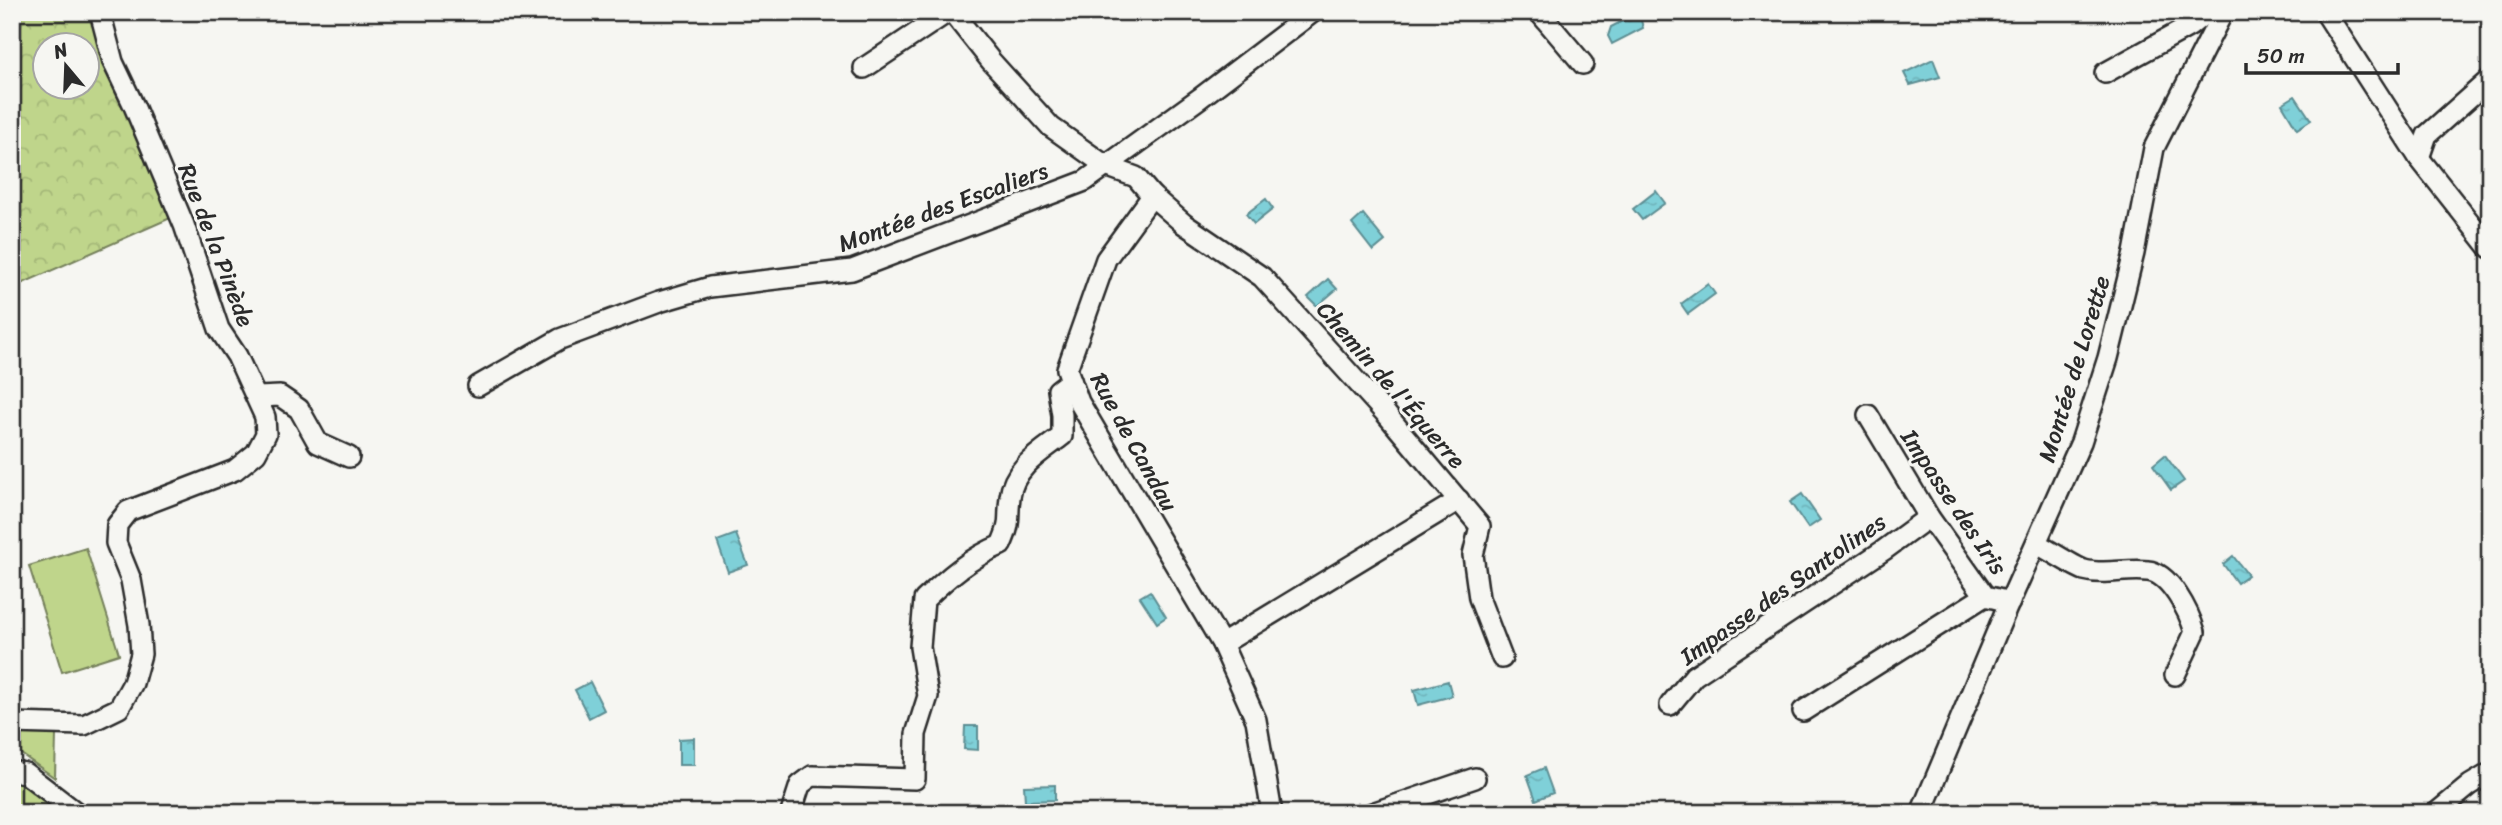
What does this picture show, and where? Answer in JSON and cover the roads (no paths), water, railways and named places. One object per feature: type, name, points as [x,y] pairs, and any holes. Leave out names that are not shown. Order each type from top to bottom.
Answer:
[{"type":"street","name":"Rue de la Pinède","points":[[12,723],[84,725],[119,708],[133,683],[141,654],[131,580],[117,543],[117,525],[128,511],[234,470],[256,453],[266,434],[265,417],[258,397],[237,356],[219,329],[184,225],[113,62],[100,12]]},
{"type":"street","points":[[864,68],[950,12],[1051,127],[1106,166],[1136,177],[1152,196]]},
{"type":"street","points":[[1106,166],[1313,12]]},
{"type":"street","points":[[1539,12],[1583,64]]},
{"type":"street","points":[[2105,73],[2190,26],[2207,12]]},
{"type":"street","name":"Montée de Lorette","points":[[1921,813],[2081,442],[2108,358],[2134,253],[2154,148],[2223,12]]},
{"type":"street","points":[[2325,12],[2419,158],[2490,248]]},
{"type":"street","points":[[2419,158],[2427,135],[2490,79]]},
{"type":"street","name":"Montée des Escaliers","points":[[478,386],[560,339],[659,302],[710,287],[852,270],[1084,181],[1106,166]]},
{"type":"street","name":"Rue de Candau","points":[[1152,196],[1106,259],[1067,369],[1079,402],[1222,644],[1256,720],[1272,813]]},
{"type":"street","name":"Chemin de l'Équerre","points":[[1152,196],[1184,224],[1262,277],[1368,394],[1480,526],[1473,555],[1479,598],[1502,658]]},
{"type":"street","points":[[791,813],[800,785],[812,776],[915,779],[916,734],[928,696],[920,647],[924,600],[957,569],[979,554],[1001,545],[1010,526],[1010,494],[1021,468],[1062,436],[1058,390],[1071,380]]},
{"type":"street","points":[[258,397],[280,396],[299,409],[318,443],[349,457]]},
{"type":"street","name":"Impasse des Iris","points":[[1868,415],[1929,517],[1985,596],[2010,602]]},
{"type":"street","points":[[1222,644],[1459,500]]},
{"type":"street","name":"Impasse des Santolines","points":[[1670,705],[1694,676],[1929,517]]},
{"type":"street","points":[[2037,544],[2081,569],[2102,573],[2150,570],[2165,576],[2190,617],[2195,632],[2175,676]]},
{"type":"street","points":[[1803,712],[1985,596]]},
{"type":"street","points":[[12,771],[25,773],[77,813]]},
{"type":"street","points":[[2436,813],[2470,785],[2490,773]]},
{"type":"street","points":[[1372,813],[1475,778]]},
{"type":"water","points":[[1636,14],[1643,28],[1612,44],[1608,36],[1611,27]]},
{"type":"water","points":[[1933,59],[1940,77],[1910,85],[1904,73]]},
{"type":"water","points":[[2295,96],[2311,120],[2297,129],[2282,104]]},
{"type":"water","points":[[1656,191],[1665,203],[1642,220],[1633,209]]},
{"type":"water","points":[[1266,199],[1273,209],[1254,224],[1246,214]]},
{"type":"water","points":[[1363,214],[1385,241],[1373,251],[1352,224]]},
{"type":"water","points":[[1328,279],[1337,289],[1317,306],[1308,297]]},
{"type":"water","points":[[1708,284],[1715,294],[1688,314],[1681,304]]},
{"type":"water","points":[[2165,455],[2184,481],[2171,490],[2153,465]]},
{"type":"water","points":[[1802,494],[1820,520],[1808,528],[1790,502]]},
{"type":"water","points":[[736,534],[748,565],[728,572],[717,541]]},
{"type":"water","points":[[2233,556],[2248,575],[2237,583],[2223,564]]},
{"type":"water","points":[[1150,591],[1166,617],[1157,623],[1140,597]]},
{"type":"water","points":[[1448,681],[1452,696],[1418,705],[1414,690]]},
{"type":"water","points":[[590,682],[604,710],[589,718],[575,690]]},
{"type":"water","points":[[965,726],[978,726],[978,750],[964,749]]},
{"type":"water","points":[[694,738],[694,765],[679,765],[679,739]]},
{"type":"water","points":[[1544,768],[1553,793],[1536,800],[1527,775]]},
{"type":"water","points":[[1055,785],[1055,800],[1025,801],[1024,786]]}]
